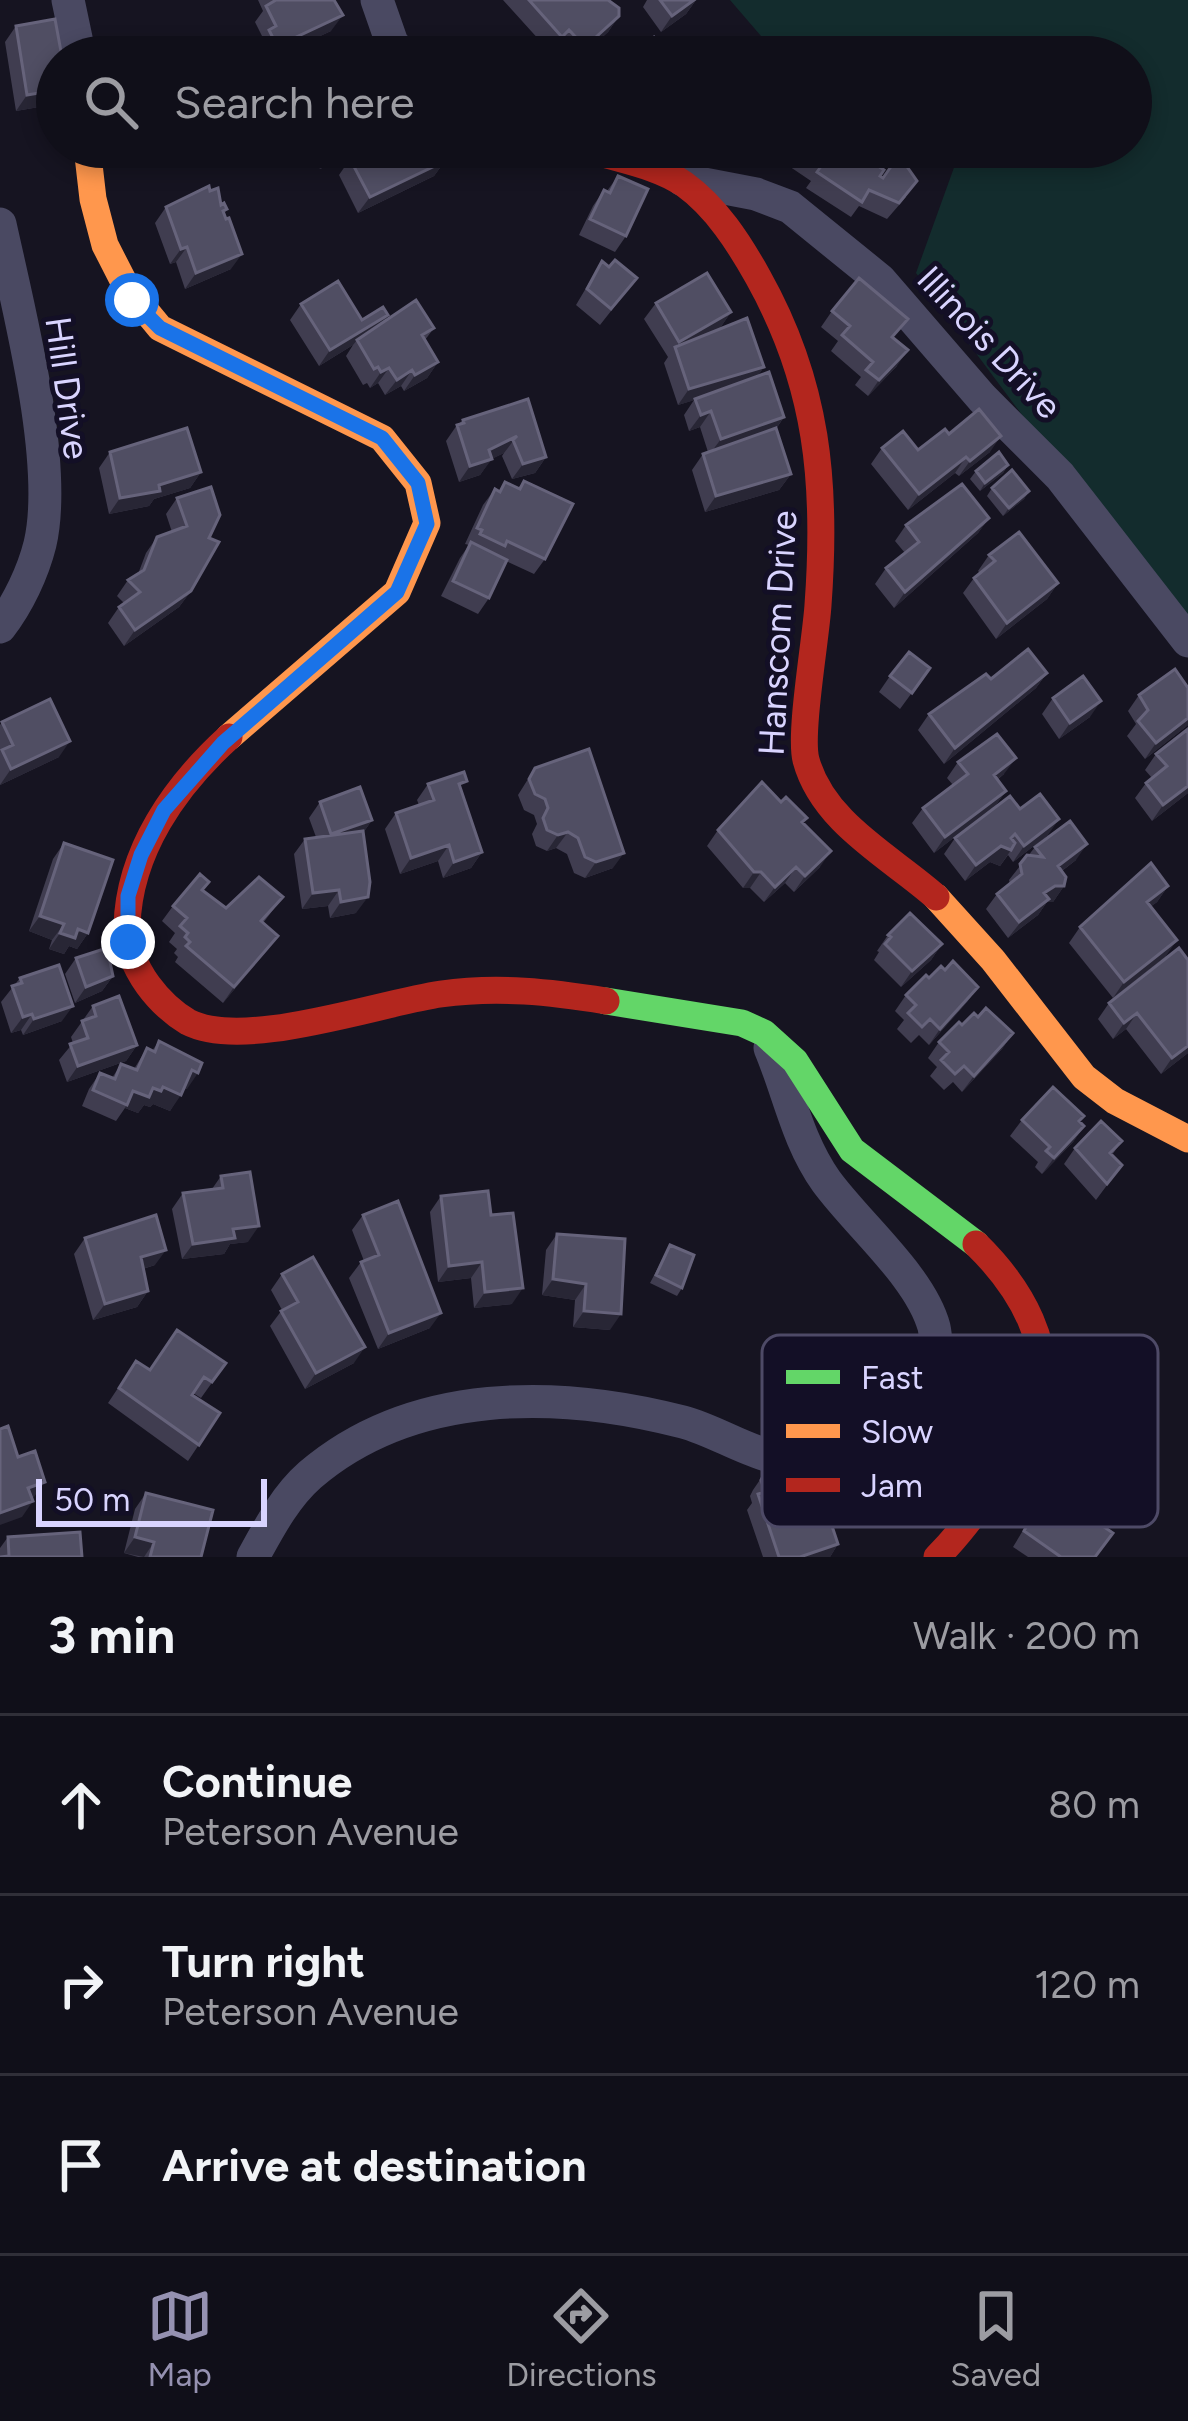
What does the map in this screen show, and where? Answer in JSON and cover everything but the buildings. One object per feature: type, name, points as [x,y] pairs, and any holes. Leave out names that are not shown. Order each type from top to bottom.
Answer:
[{"type":"street","points":[[68,0],[76,36]]},
{"type":"street","points":[[377,0],[390,36]]},
{"type":"street","points":[[89,168],[96,228],[132,300],[160,328],[382,438],[418,483],[427,524],[397,592],[223,743],[164,810],[141,855],[128,896],[128,942],[140,974],[162,1004],[192,1024],[262,1030],[443,994],[532,989],[762,1029],[794,1057],[853,1152],[968,1236],[1031,1314],[1035,1335]]},
{"type":"street","name":"Hanscom Drive","points":[[645,168],[675,178],[712,210],[770,292],[791,334],[817,428],[825,527],[804,755],[811,782],[830,810],[934,895],[1084,1077],[1115,1101],[1188,1139]]},
{"type":"street","name":"Illinois Drive","points":[[675,178],[756,194],[790,207],[880,280],[982,398],[1060,476],[1188,641]]},
{"type":"street","name":"Hill Drive","points":[[0,224],[40,432],[43,491],[40,542],[24,586],[0,627]]},
{"type":"street","points":[[762,1029],[806,1148],[825,1180],[926,1306],[935,1335]]},
{"type":"street","points":[[254,1557],[275,1517],[308,1477],[357,1443],[449,1407],[497,1399],[610,1407],[686,1423],[762,1453]]},
{"type":"street","points":[[937,1557],[962,1527]]},
{"type":"green space","points":[[730,0],[1188,0],[1188,637],[916,273],[954,168],[1152,168],[1152,36],[761,36]]},
{"type":"traffic: fast","points":[[606,1001],[742,1023],[764,1033],[795,1061],[852,1150],[976,1244]]},
{"type":"traffic: slow","points":[[89,168],[105,245],[127,288],[160,328],[382,438],[418,483],[427,523],[397,592],[229,737]]},
{"type":"traffic: slow","points":[[936,897],[993,960],[1084,1077],[1115,1101],[1188,1139]]},
{"type":"traffic: jam","points":[[650,168],[696,193],[735,239],[778,317],[806,396],[821,518],[806,760],[827,802],[843,820],[936,897]]},
{"type":"traffic: jam","points":[[229,737],[158,822],[130,898],[127,934],[136,964],[156,996],[182,1018],[212,1029],[276,1028],[441,994],[483,990],[606,1001]]},
{"type":"traffic: jam","points":[[976,1244],[1007,1279],[1036,1335]]},
{"type":"traffic: jam","points":[[937,1557],[963,1527]]},
{"type":"route","points":[[128,942],[128,896],[141,855],[164,810],[223,743],[397,592],[427,524],[418,483],[382,438],[160,328],[132,300]]}]
